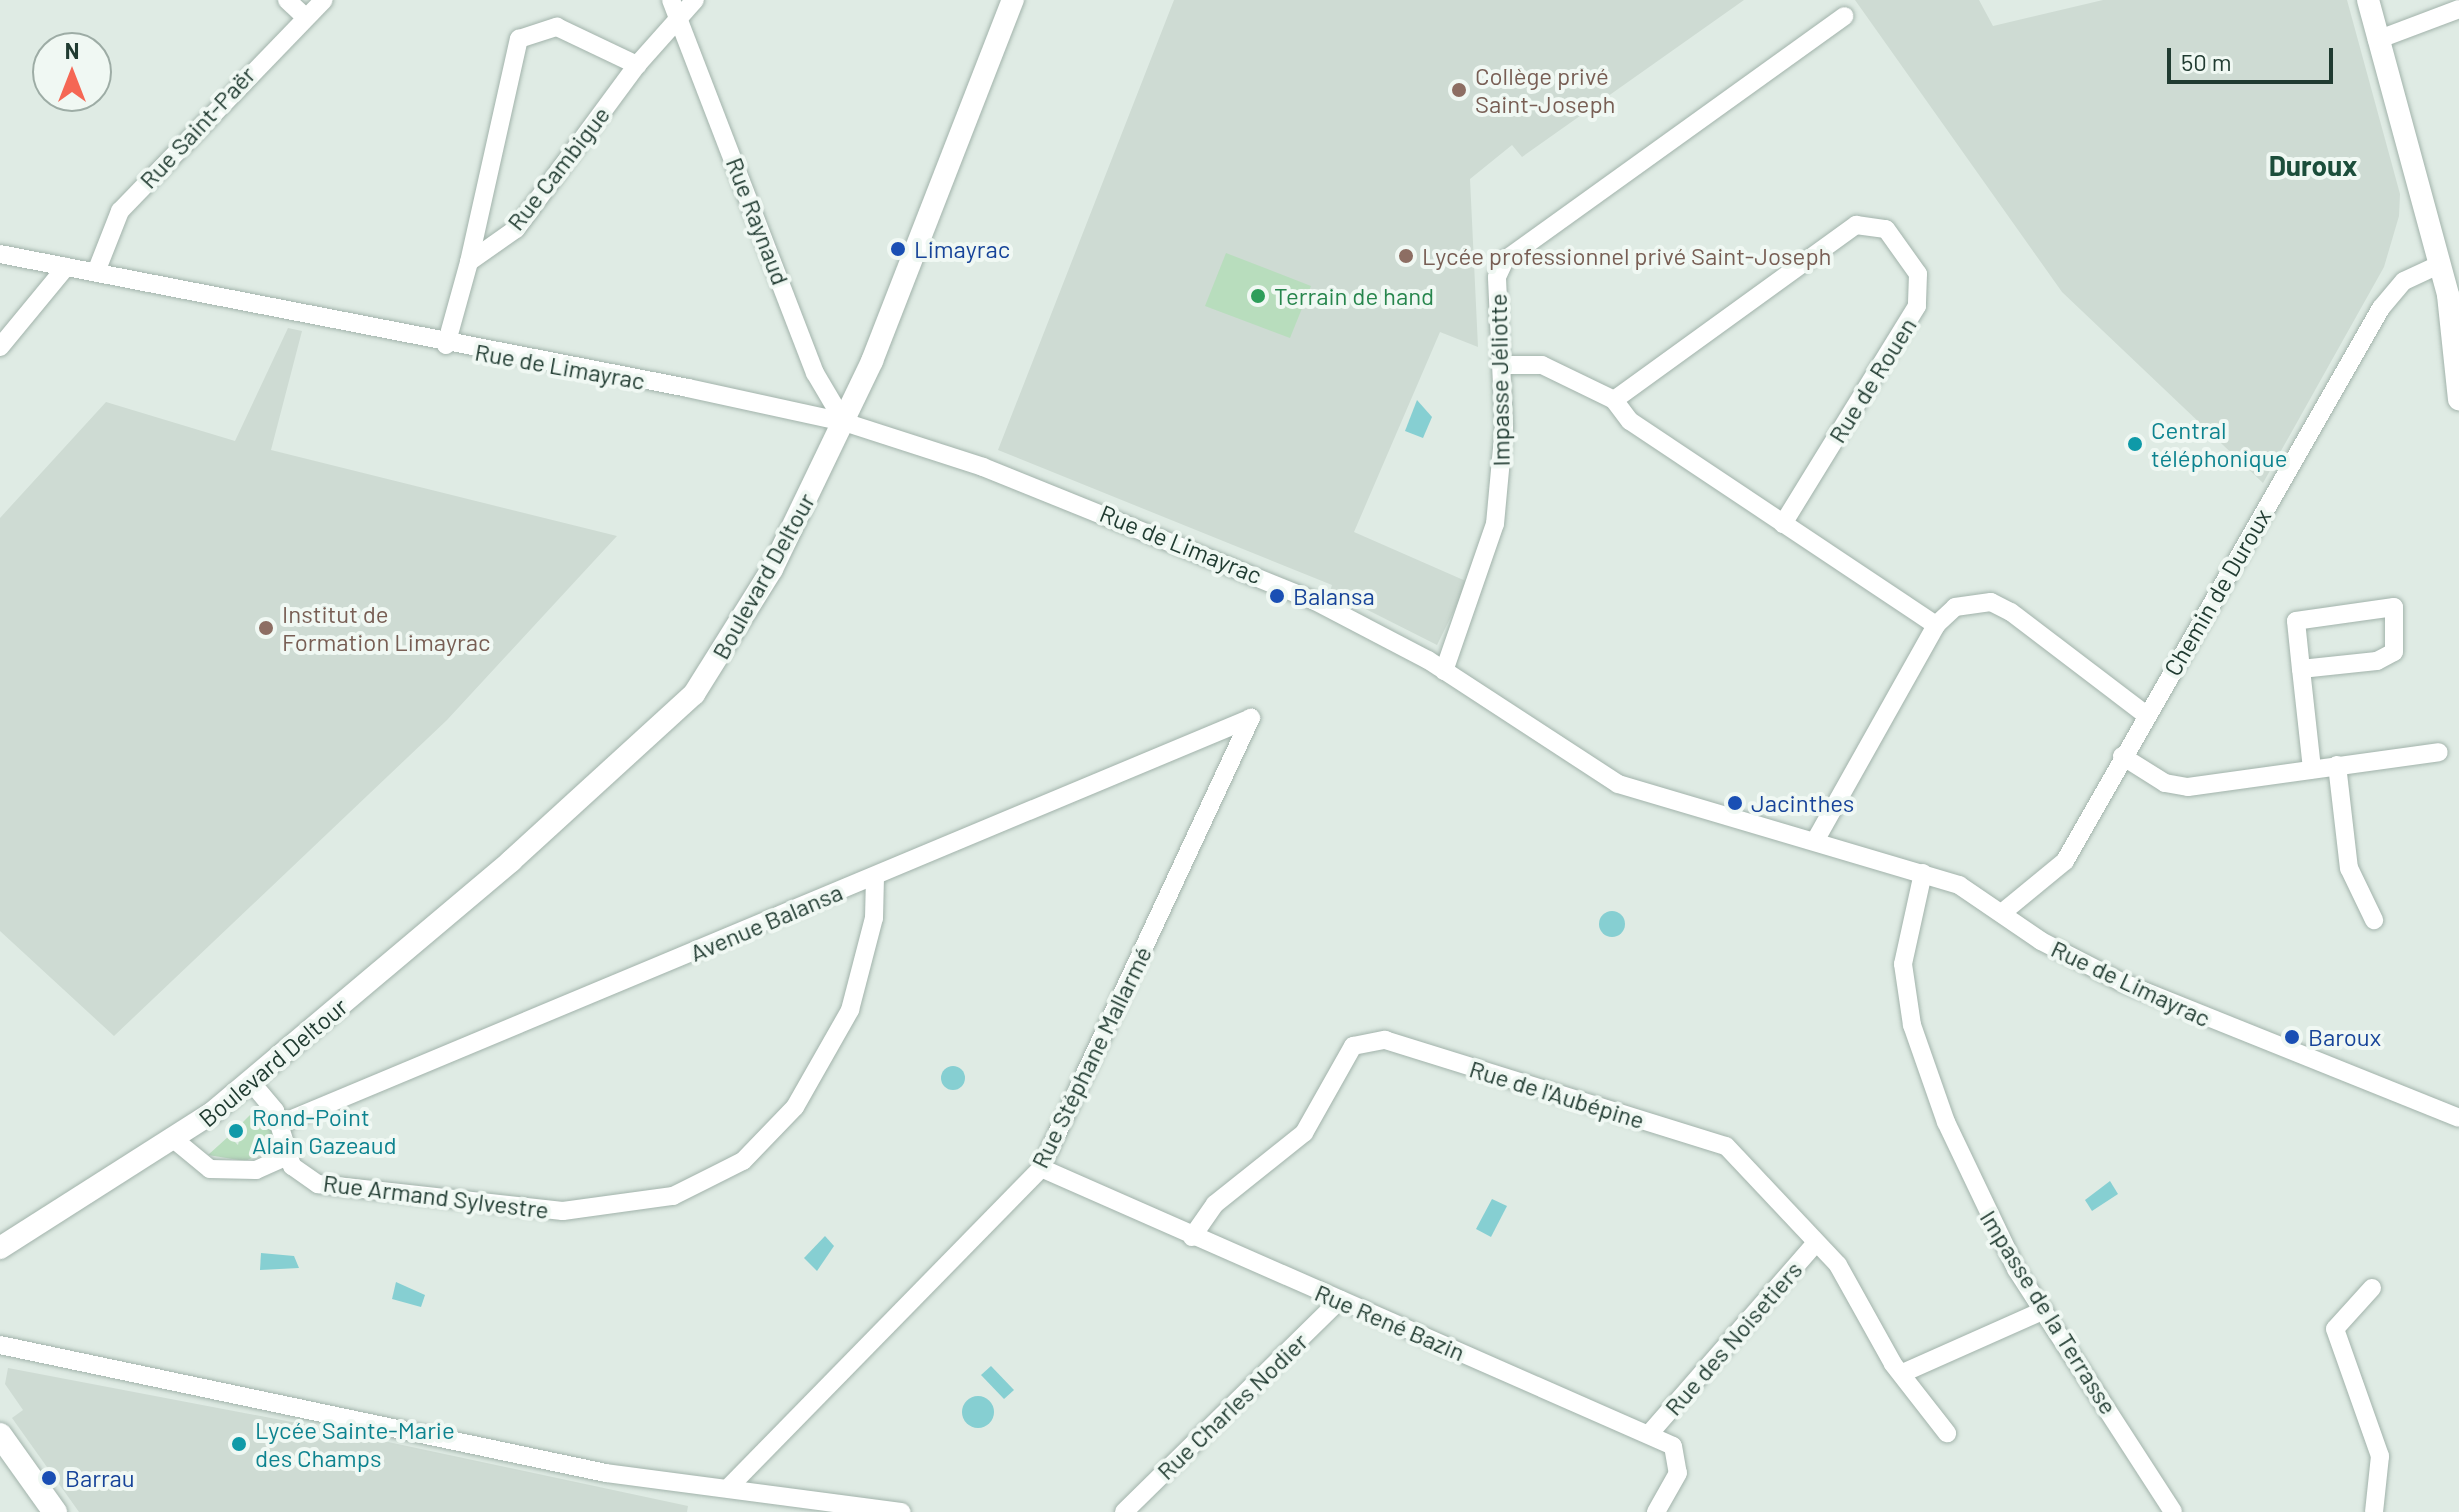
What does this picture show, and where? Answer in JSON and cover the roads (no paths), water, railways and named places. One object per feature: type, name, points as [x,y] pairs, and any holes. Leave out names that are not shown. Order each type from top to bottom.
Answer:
[{"type":"main road","points":[[0,1435],[55,1512]]},
{"type":"street","points":[[287,0],[304,16]]},
{"type":"street","name":"Rue Saint-Paër","points":[[96,272],[120,211],[304,16],[324,0]]},
{"type":"street","name":"Rue Cambigue","points":[[469,262],[516,229],[637,65],[674,8],[695,0]]},
{"type":"street","name":"Boulevard Deltour","points":[[0,1248],[176,1141],[251,1082],[694,694],[747,615],[844,422],[1013,0]]},
{"type":"street","points":[[2368,0],[2440,264],[2459,399]]},
{"type":"street","name":"Rue Raynaud","points":[[674,8],[815,373],[844,422]]},
{"type":"street","points":[[2377,40],[2459,9]]},
{"type":"street","name":"Impasse Jéliotte","points":[[1444,671],[1495,524],[1502,365],[1497,277],[1505,260],[1845,16]]},
{"type":"street","points":[[446,345],[469,262],[519,39],[557,27],[637,65]]},
{"type":"street","name":"Rue de Rouen","points":[[1614,400],[1856,225],[1886,229],[1918,274],[1917,306],[1783,524]]},
{"type":"street","name":"Rue de Limayrac","points":[[0,254],[844,422],[1027,484],[1252,572],[1444,671],[1618,784],[1923,873],[2003,912],[2041,941],[2121,982],[2459,1118]]},
{"type":"street","name":"Chemin de Duroux","points":[[2003,912],[2053,876],[2381,308],[2404,281],[2440,264]]},
{"type":"street","points":[[0,347],[66,267]]},
{"type":"street","points":[[1502,365],[1542,365],[1614,400],[1630,421],[1936,625]]},
{"type":"street","points":[[1815,841],[1936,625],[1955,607],[1991,602],[2146,715]]},
{"type":"street","points":[[2301,669],[2377,661],[2394,652],[2394,607],[2296,621],[2301,669],[2312,769]]},
{"type":"street","name":"Avenue Balansa","points":[[280,1124],[1251,718]]},
{"type":"street","name":"Rue Stéphane Mallarmé","points":[[729,1487],[1041,1168],[1251,718]]},
{"type":"street","points":[[2122,756],[2165,783],[2188,787],[2439,752]]},
{"type":"street","points":[[2337,765],[2349,868],[2374,920]]},
{"type":"street","name":"Impasse de la Terrasse","points":[[1923,873],[1904,950],[1912,1025],[1972,1185],[2044,1310],[2173,1512]]},
{"type":"street","name":"Rue Armand Sylvestre","points":[[288,1156],[299,1176],[318,1184],[502,1208],[625,1208],[708,1182],[769,1136],[827,1055],[860,974],[875,876]]},
{"type":"street","name":"Rue de l'Aubépine","points":[[1192,1237],[1215,1204],[1304,1133],[1353,1046],[1385,1040],[1726,1146],[1816,1243],[1947,1433]]},
{"type":"street","points":[[251,1082],[280,1124],[288,1156]]},
{"type":"street","name":"Boulevard Deltour","points":[[176,1141],[210,1169],[256,1170],[288,1156]]},
{"type":"street","name":"Rue René Bazin","points":[[1041,1168],[1192,1237],[1650,1433],[1673,1446],[1678,1473],[1656,1512]]},
{"type":"street","name":"Rue des Noisetiers","points":[[1650,1433],[1816,1243]]},
{"type":"street","points":[[2372,1288],[2335,1329],[2380,1456],[2374,1512]]},
{"type":"street","name":"Rue Charles Nodier","points":[[1124,1512],[1340,1300]]},
{"type":"street","points":[[1905,1372],[2044,1310]]},
{"type":"street","points":[[0,1345],[606,1473],[901,1512]]},
{"type":"water","points":[[1417,400],[1432,417],[1423,438],[1405,431]]},
{"type":"water","points":[[1612,911],[1621,915],[1625,924],[1621,933],[1612,937],[1603,933],[1599,924],[1603,915]]},
{"type":"water","points":[[953,1066],[964,1073],[965,1078],[958,1089],[953,1090],[942,1083],[941,1078],[948,1067]]},
{"type":"water","points":[[2110,1181],[2118,1194],[2092,1211],[2085,1200]]},
{"type":"water","points":[[1492,1199],[1507,1206],[1491,1237],[1476,1229]]},
{"type":"water","points":[[825,1236],[834,1246],[817,1271],[804,1258]]},
{"type":"water","points":[[261,1253],[294,1256],[299,1268],[260,1270]]},
{"type":"water","points":[[396,1282],[425,1295],[421,1307],[392,1299]]},
{"type":"water","points":[[991,1366],[1014,1390],[1004,1399],[981,1375]]},
{"type":"water","points":[[978,1396],[989,1401],[994,1412],[989,1423],[978,1428],[967,1423],[962,1412],[967,1401]]},
{"type":"place","name":"Collège privé Saint-Joseph","points":[[1459,90]]},
{"type":"place","name":"Limayrac","points":[[898,249]]},
{"type":"place","name":"Lycée professionnel privé Saint-Joseph","points":[[1406,256]]},
{"type":"place","name":"Terrain de hand","points":[[1258,296]]},
{"type":"place","name":"Central téléphonique","points":[[2135,444]]},
{"type":"place","name":"Balansa","points":[[1277,596]]},
{"type":"place","name":"Institut de Formation Limayrac","points":[[266,628]]},
{"type":"place","name":"Jacinthes","points":[[1735,803]]},
{"type":"place","name":"Baroux","points":[[2292,1037]]},
{"type":"place","name":"Rond-Point Alain Gazeaud","points":[[236,1131]]},
{"type":"place","name":"Lycée Sainte-Marie des Champs","points":[[239,1444]]},
{"type":"place","name":"Barrau","points":[[49,1478]]},
{"type":"district","name":"Duroux","points":[[2313,165]]}]
